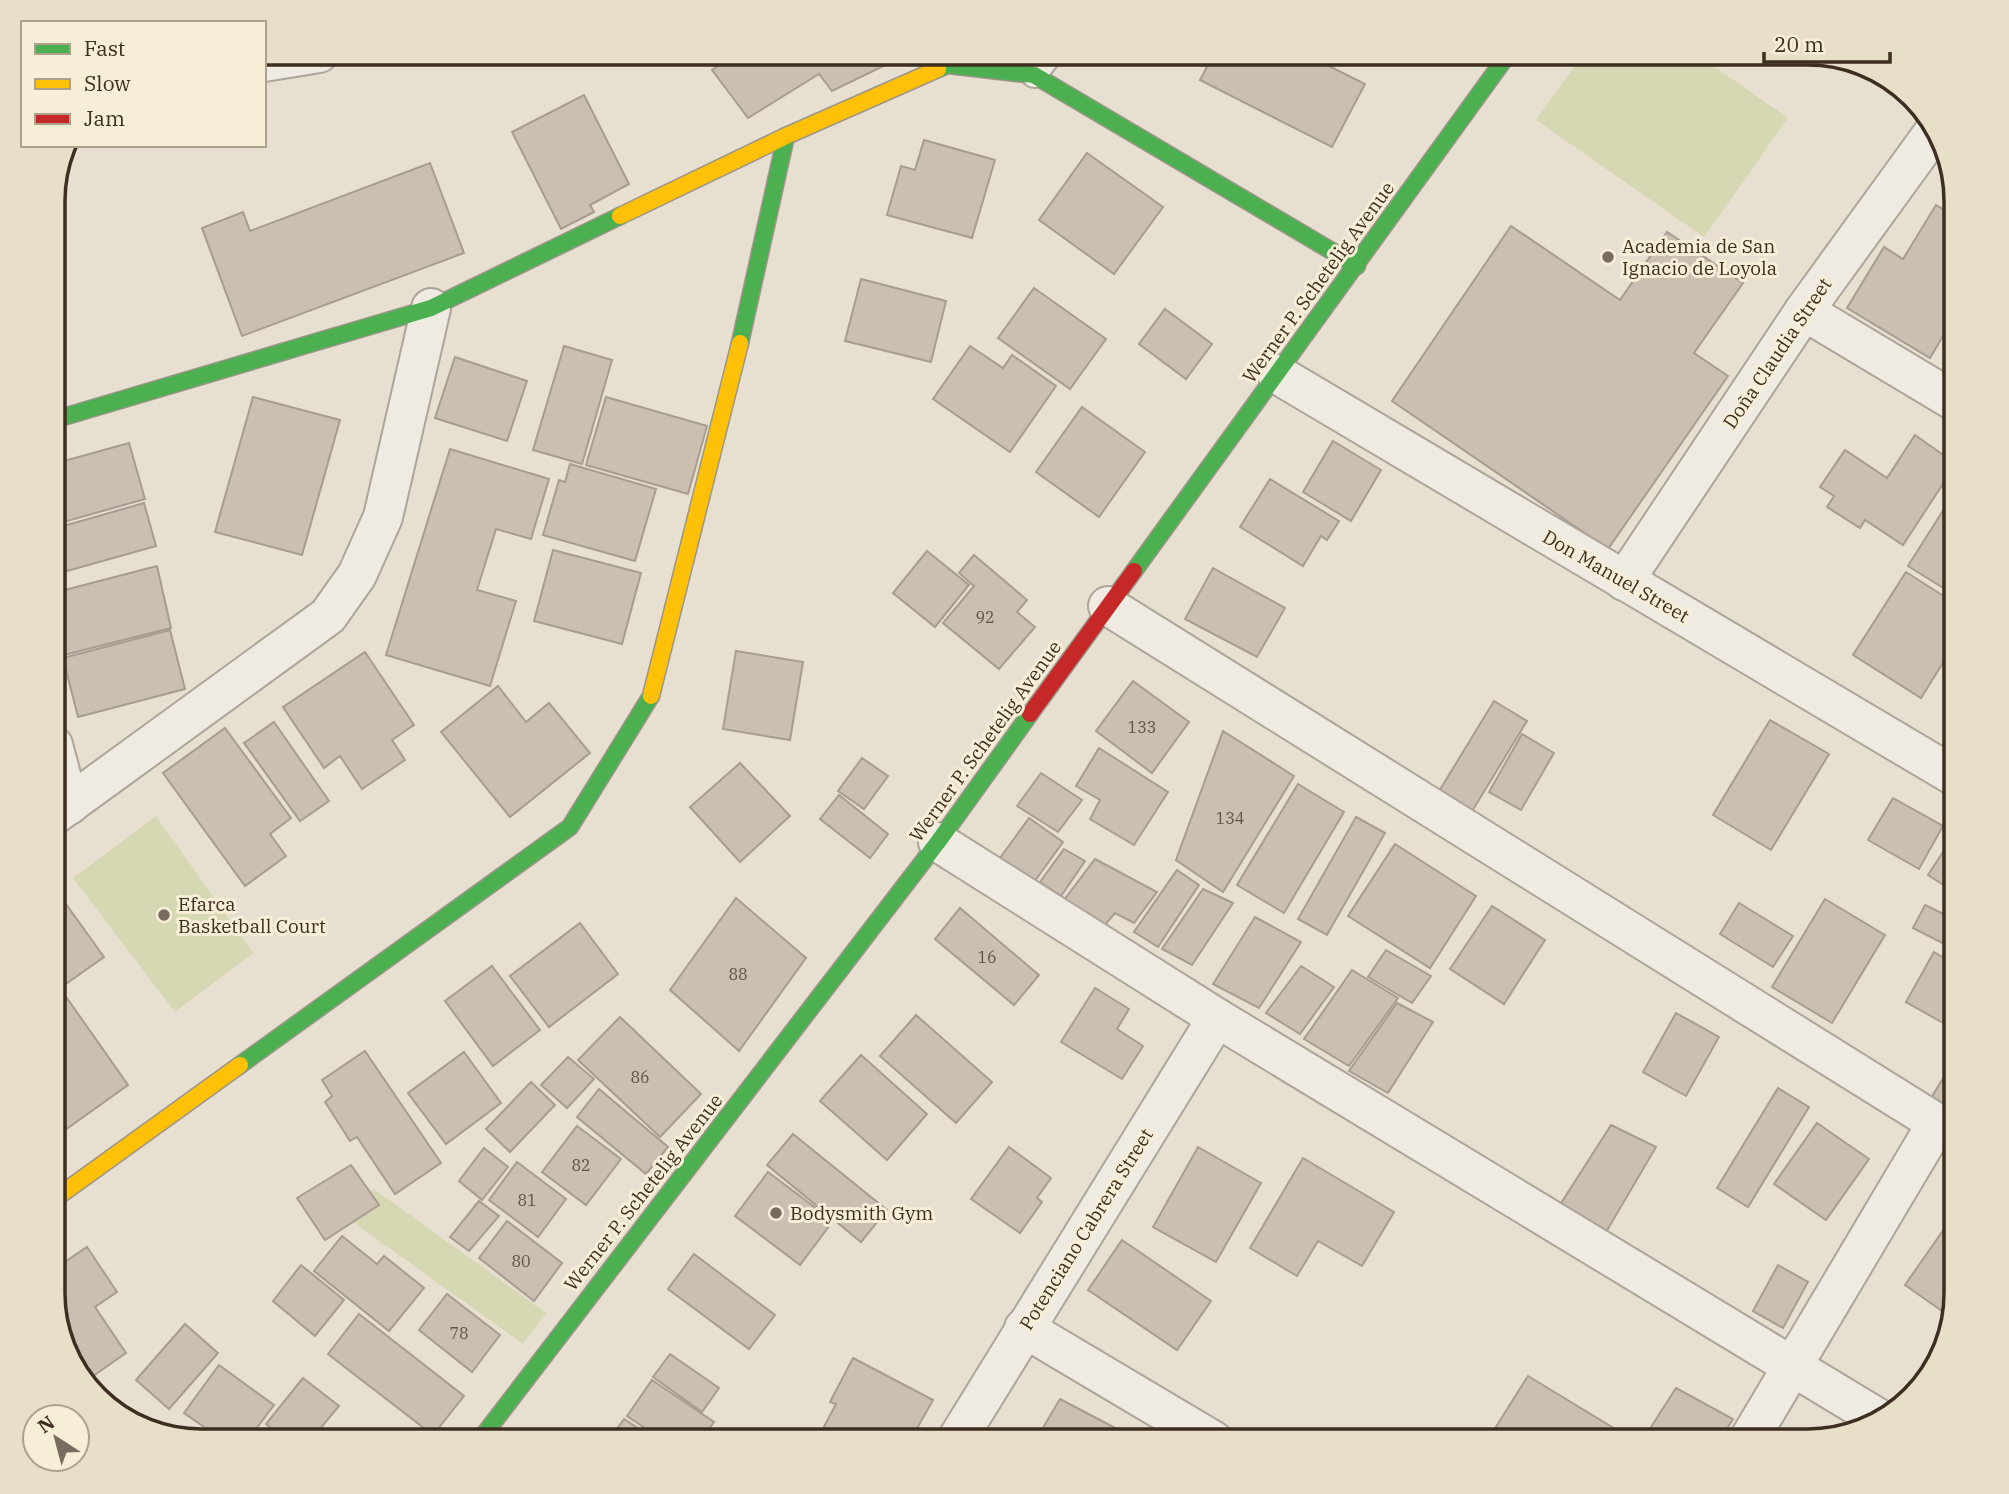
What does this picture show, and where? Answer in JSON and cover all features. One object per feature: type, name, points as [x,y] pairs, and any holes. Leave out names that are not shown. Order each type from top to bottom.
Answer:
[{"type":"street","points":[[65,416],[431,308],[786,136],[948,65],[1034,75],[1357,266]]},
{"type":"street","name":"Werner P. Schetelig Avenue","points":[[488,1429],[939,842],[1500,65]]},
{"type":"street","points":[[65,1191],[570,827],[651,697],[726,404],[786,136]]},
{"type":"street","name":"Doña Claudia Street","points":[[1623,581],[1804,311],[1929,139]]},
{"type":"street","points":[[65,808],[328,616],[357,575],[383,517],[431,308]]},
{"type":"street","points":[[1804,311],[1944,395]]},
{"type":"street","name":"Don Manuel Street","points":[[1277,374],[1944,770]]},
{"type":"street","points":[[1108,606],[1944,1127]]},
{"type":"street","points":[[939,842],[1217,1018],[1871,1414]]},
{"type":"street","name":"Potenciano Cabrera Street","points":[[963,1429],[1217,1018]]},
{"type":"street","points":[[1755,1429],[1792,1365],[1944,1134]]},
{"type":"street","points":[[1024,1328],[1194,1429]]},
{"type":"lane","points":[[1034,75],[1041,65]]},
{"type":"green space","points":[[1575,65],[1712,65],[1788,118],[1704,237],[1536,120]]},
{"type":"green space","name":"Efarca Basketball Court","points":[[156,816],[253,953],[175,1012],[73,878]]},
{"type":"green space","points":[[374,1189],[546,1313],[523,1344],[339,1212]]},
{"type":"building","points":[[719,65],[885,65],[832,91],[819,74],[748,118],[712,70]]},
{"type":"building","points":[[1208,65],[1327,65],[1365,84],[1332,147],[1200,80]]},
{"type":"building","points":[[584,95],[629,184],[590,205],[594,212],[561,229],[512,132]]},
{"type":"building","points":[[924,140],[995,160],[972,238],[887,215],[901,166],[915,170]]},
{"type":"building","points":[[1087,153],[1163,207],[1114,274],[1039,220]]},
{"type":"building","points":[[430,163],[464,253],[242,336],[202,228],[243,212],[250,231]]},
{"type":"building","points":[[1936,205],[1944,210],[1944,334],[1930,358],[1847,308],[1884,247],[1903,259]]},
{"type":"building","points":[[1511,226],[1620,300],[1667,232],[1743,283],[1694,353],[1728,376],[1608,549],[1392,401]]},
{"type":"building","points":[[861,279],[946,301],[931,362],[845,341]]},
{"type":"building","points":[[1034,288],[1106,339],[1070,389],[998,338]]},
{"type":"building","points":[[1165,309],[1212,344],[1186,379],[1139,344]]},
{"type":"building","points":[[564,346],[612,360],[582,464],[533,450]]},
{"type":"building","points":[[970,346],[1003,368],[1012,355],[1056,386],[1010,452],[933,399]]},
{"type":"building","points":[[455,357],[527,381],[507,441],[435,418]]},
{"type":"building","points":[[253,397],[340,420],[302,555],[215,532]]},
{"type":"building","points":[[606,397],[707,426],[688,494],[586,465]]},
{"type":"building","points":[[1082,407],[1145,452],[1099,517],[1036,472]]},
{"type":"building","points":[[1915,435],[1944,456],[1944,482],[1903,545],[1865,520],[1860,528],[1827,507],[1834,496],[1820,487],[1845,450],[1887,478]]},
{"type":"building","points":[[1333,441],[1381,470],[1351,521],[1303,492]]},
{"type":"building","points":[[129,443],[145,499],[65,522],[65,461]]},
{"type":"building","points":[[450,449],[549,479],[531,539],[496,529],[477,590],[516,601],[490,686],[386,655]]},
{"type":"building","points":[[570,464],[656,489],[635,561],[543,535],[559,480],[565,482]]},
{"type":"building","points":[[1270,479],[1339,521],[1327,540],[1321,536],[1303,566],[1240,527]]},
{"type":"building","points":[[144,503],[156,546],[65,572],[65,526]]},
{"type":"building","points":[[1944,509],[1944,588],[1908,566]]},
{"type":"building","points":[[553,550],[641,573],[622,644],[534,621]]},
{"type":"building","points":[[927,551],[969,585],[935,627],[893,593]]},
{"type":"building","points":[[974,555],[1027,600],[1017,612],[1035,627],[999,669],[943,623],[974,586],[959,573]]},
{"type":"building","points":[[157,566],[171,628],[65,655],[65,590]]},
{"type":"building","points":[[1213,568],[1285,608],[1257,657],[1185,619]]},
{"type":"building","points":[[1906,572],[1944,596],[1944,661],[1921,698],[1853,655]]},
{"type":"building","points":[[170,630],[185,689],[78,717],[65,657]]},
{"type":"building","points":[[736,651],[803,662],[790,740],[723,729]]},
{"type":"building","points":[[365,652],[414,725],[392,740],[405,760],[362,789],[340,756],[324,768],[283,707]]},
{"type":"building","points":[[1133,681],[1189,722],[1152,773],[1096,731]]},
{"type":"building","points":[[498,686],[526,722],[549,703],[590,753],[510,817],[441,732]]},
{"type":"building","points":[[1494,701],[1527,721],[1471,813],[1438,793]]},
{"type":"building","points":[[1770,720],[1829,754],[1771,850],[1713,815]]},
{"type":"building","points":[[274,722],[329,801],[300,821],[244,743]]},
{"type":"building","points":[[225,728],[291,818],[270,834],[286,856],[245,886],[163,773]]},
{"type":"building","points":[[1223,731],[1294,776],[1223,892],[1176,860]]},
{"type":"building","points":[[1522,734],[1554,753],[1521,810],[1489,792]]},
{"type":"building","points":[[1099,748],[1168,792],[1134,845],[1090,819],[1100,800],[1076,786]]},
{"type":"building","points":[[862,758],[888,776],[864,809],[838,791]]},
{"type":"building","points":[[740,763],[790,816],[740,862],[690,807]]},
{"type":"building","points":[[1041,773],[1082,800],[1058,832],[1017,806]]},
{"type":"building","points":[[1298,784],[1344,812],[1284,913],[1237,885]]},
{"type":"building","points":[[839,795],[888,834],[870,858],[820,819]]},
{"type":"building","points":[[1893,798],[1943,826],[1919,869],[1868,840]]},
{"type":"building","points":[[1356,817],[1385,833],[1327,935],[1298,919]]},
{"type":"building","points":[[1029,818],[1063,842],[1034,882],[1000,858]]},
{"type":"building","points":[[1395,844],[1476,896],[1430,968],[1348,916]]},
{"type":"building","points":[[1064,849],[1085,861],[1061,896],[1040,882]]},
{"type":"building","points":[[1944,850],[1944,885],[1928,875]]},
{"type":"building","points":[[1095,859],[1157,892],[1134,923],[1115,913],[1105,925],[1064,900]]},
{"type":"building","points":[[1177,870],[1199,885],[1158,947],[1134,932]]},
{"type":"building","points":[[1203,889],[1233,903],[1192,965],[1162,949]]},
{"type":"building","points":[[736,898],[806,958],[739,1051],[670,990]]},
{"type":"building","points":[[1825,899],[1885,935],[1832,1023],[1772,987]]},
{"type":"building","points":[[65,903],[104,957],[65,985]]},
{"type":"building","points":[[1739,903],[1793,936],[1773,967],[1720,934]]},
{"type":"building","points":[[1925,905],[1944,914],[1944,944],[1913,928]]},
{"type":"building","points":[[1492,906],[1545,940],[1504,1004],[1450,969]]},
{"type":"building","points":[[960,908],[1039,975],[1014,1005],[935,939]]},
{"type":"building","points":[[1255,917],[1301,942],[1259,1008],[1213,984]]},
{"type":"building","points":[[580,923],[618,974],[549,1027],[510,976]]},
{"type":"building","points":[[1386,950],[1431,976],[1412,1003],[1368,977]]},
{"type":"building","points":[[1934,952],[1944,958],[1944,1023],[1906,1002]]},
{"type":"building","points":[[492,966],[540,1030],[493,1066],[445,1001]]},
{"type":"building","points":[[1301,966],[1334,987],[1300,1034],[1266,1013]]},
{"type":"building","points":[[1352,970],[1398,998],[1349,1066],[1304,1039]]},
{"type":"building","points":[[1095,988],[1129,1009],[1117,1029],[1143,1046],[1122,1079],[1061,1042]]},
{"type":"building","points":[[65,995],[128,1085],[65,1130]]},
{"type":"building","points":[[1397,1003],[1433,1022],[1388,1093],[1349,1071]]},
{"type":"building","points":[[1676,1013],[1719,1037],[1686,1096],[1643,1072]]},
{"type":"building","points":[[916,1015],[992,1082],[956,1123],[880,1056]]},
{"type":"building","points":[[620,1017],[701,1094],[660,1137],[578,1060]]},
{"type":"building","points":[[365,1051],[441,1163],[395,1194],[357,1137],[350,1141],[325,1102],[332,1096],[322,1080]]},
{"type":"building","points":[[464,1052],[501,1103],[446,1144],[408,1093]]},
{"type":"building","points":[[861,1055],[927,1114],[887,1160],[820,1101]]},
{"type":"building","points":[[568,1057],[594,1079],[567,1108],[541,1085]]},
{"type":"building","points":[[1944,1077],[1944,1113],[1928,1103]]},
{"type":"building","points":[[531,1082],[555,1105],[510,1152],[486,1129]]},
{"type":"building","points":[[1778,1088],[1809,1107],[1748,1207],[1717,1188]]},
{"type":"building","points":[[599,1089],[668,1147],[646,1174],[577,1117]]},
{"type":"building","points":[[1817,1123],[1869,1159],[1826,1220],[1774,1184]]},
{"type":"building","points":[[1611,1125],[1656,1147],[1605,1234],[1558,1208]]},
{"type":"building","points":[[577,1126],[621,1159],[586,1205],[542,1172]]},
{"type":"building","points":[[793,1134],[887,1210],[861,1242],[767,1165]]},
{"type":"building","points":[[1009,1147],[1051,1178],[1037,1198],[1042,1202],[1020,1233],[971,1199]]},
{"type":"building","points":[[1198,1147],[1261,1183],[1216,1262],[1153,1227]]},
{"type":"building","points":[[484,1148],[508,1167],[482,1200],[459,1181]]},
{"type":"building","points":[[1303,1158],[1394,1212],[1362,1266],[1318,1241],[1297,1276],[1250,1248]]},
{"type":"building","points":[[517,1162],[566,1199],[538,1237],[489,1200]]},
{"type":"building","points":[[351,1165],[379,1205],[325,1240],[297,1198]]},
{"type":"building","points":[[768,1172],[833,1221],[800,1265],[735,1216]]},
{"type":"building","points":[[479,1201],[499,1216],[469,1251],[450,1237]]},
{"type":"building","points":[[507,1221],[562,1263],[534,1301],[479,1258]]},
{"type":"building","points":[[1944,1229],[1943,1312],[1905,1285]]},
{"type":"building","points":[[342,1236],[377,1264],[384,1256],[424,1288],[389,1331],[314,1271]]},
{"type":"building","points":[[1122,1240],[1211,1301],[1177,1350],[1088,1290]]},
{"type":"building","points":[[87,1247],[117,1292],[95,1307],[126,1353],[93,1376],[75,1345],[67,1319],[65,1262]]},
{"type":"building","points":[[694,1254],[775,1315],[749,1349],[668,1289]]},
{"type":"building","points":[[301,1265],[344,1300],[315,1336],[273,1301]]},
{"type":"building","points":[[1778,1265],[1808,1282],[1783,1328],[1753,1311]]},
{"type":"building","points":[[447,1294],[500,1335],[472,1372],[419,1330]]},
{"type":"building","points":[[359,1314],[464,1396],[438,1429],[425,1429],[328,1354]]},
{"type":"building","points":[[185,1324],[218,1353],[169,1409],[136,1380]]},
{"type":"building","points":[[670,1354],[719,1388],[702,1412],[653,1377]]},
{"type":"building","points":[[853,1358],[933,1400],[917,1429],[823,1429],[836,1404],[830,1402]]},
{"type":"building","points":[[219,1365],[274,1405],[256,1429],[207,1429],[184,1413]]},
{"type":"building","points":[[1528,1376],[1615,1429],[1495,1429]]},
{"type":"building","points":[[303,1378],[339,1406],[320,1429],[273,1429],[266,1424]]},
{"type":"building","points":[[652,1380],[714,1422],[709,1429],[646,1429],[627,1416]]},
{"type":"building","points":[[1676,1388],[1733,1419],[1727,1429],[1650,1429]]},
{"type":"building","points":[[1060,1399],[1117,1429],[1042,1429]]},
{"type":"building","points":[[624,1419],[639,1429],[617,1429]]},
{"type":"traffic: fast","points":[[938,69],[948,65],[1034,75],[1357,266]]},
{"type":"traffic: fast","points":[[1134,571],[1500,65]]},
{"type":"traffic: fast","points":[[740,343],[786,136]]},
{"type":"traffic: fast","points":[[65,416],[431,308],[620,216]]},
{"type":"traffic: fast","points":[[240,1065],[570,827],[651,696]]},
{"type":"traffic: fast","points":[[488,1429],[938,842],[1030,714]]},
{"type":"traffic: slow","points":[[620,216],[786,136],[938,69]]},
{"type":"traffic: slow","points":[[651,696],[740,343]]},
{"type":"traffic: slow","points":[[65,1191],[240,1065]]},
{"type":"traffic: jam","points":[[1030,714],[1134,571]]},
{"type":"place","name":"Academia de San Ignacio de Loyola","points":[[1608,257]]},
{"type":"place","name":"Efarca Basketball Court","points":[[164,915]]},
{"type":"place","name":"Bodysmith Gym","points":[[776,1213]]}]
